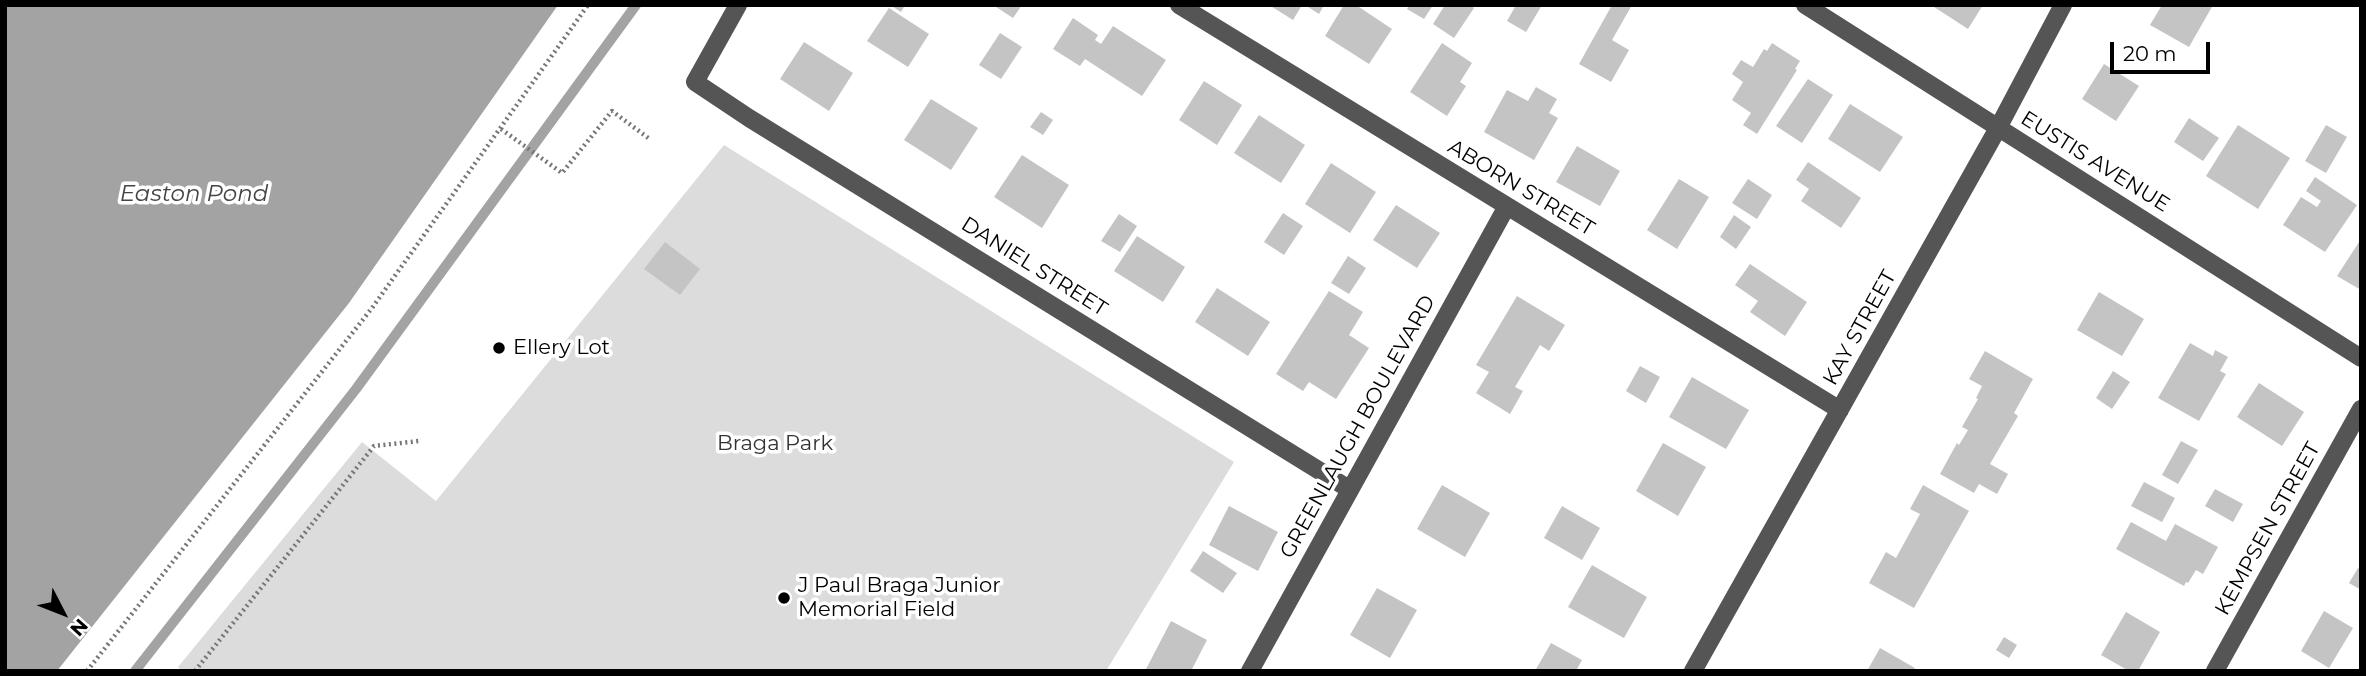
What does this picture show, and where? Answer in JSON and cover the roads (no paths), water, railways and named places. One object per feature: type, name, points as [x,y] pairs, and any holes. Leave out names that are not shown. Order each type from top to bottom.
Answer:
[{"type":"street","name":"DANIEL STREET","points":[[738,5],[695,82],[1349,489]]},
{"type":"street","name":"ABORN STREET","points":[[1179,5],[1840,410]]},
{"type":"street","name":"EUSTIS AVENUE","points":[[1805,5],[2361,358]]},
{"type":"street","name":"KAY STREET","points":[[1693,671],[1998,128],[2063,5]]},
{"type":"street","name":"GREENLAUGH BOULEVARD","points":[[1250,671],[1507,206]]},
{"type":"street","name":"KEMPSEN STREET","points":[[2216,671],[2361,409]]},
{"type":"water","name":"Easton Pond","points":[[5,5],[558,5],[349,303],[57,671],[5,671]]},
{"type":"waterway","points":[[135,671],[356,389],[636,5]]},
{"type":"place","name":"Ellery Lot","points":[[499,348]]},
{"type":"place","name":"J Paul Braga Junior Memorial Field","points":[[784,598]]},
{"type":"park label","name":"Braga Park","points":[[775,444]]}]
